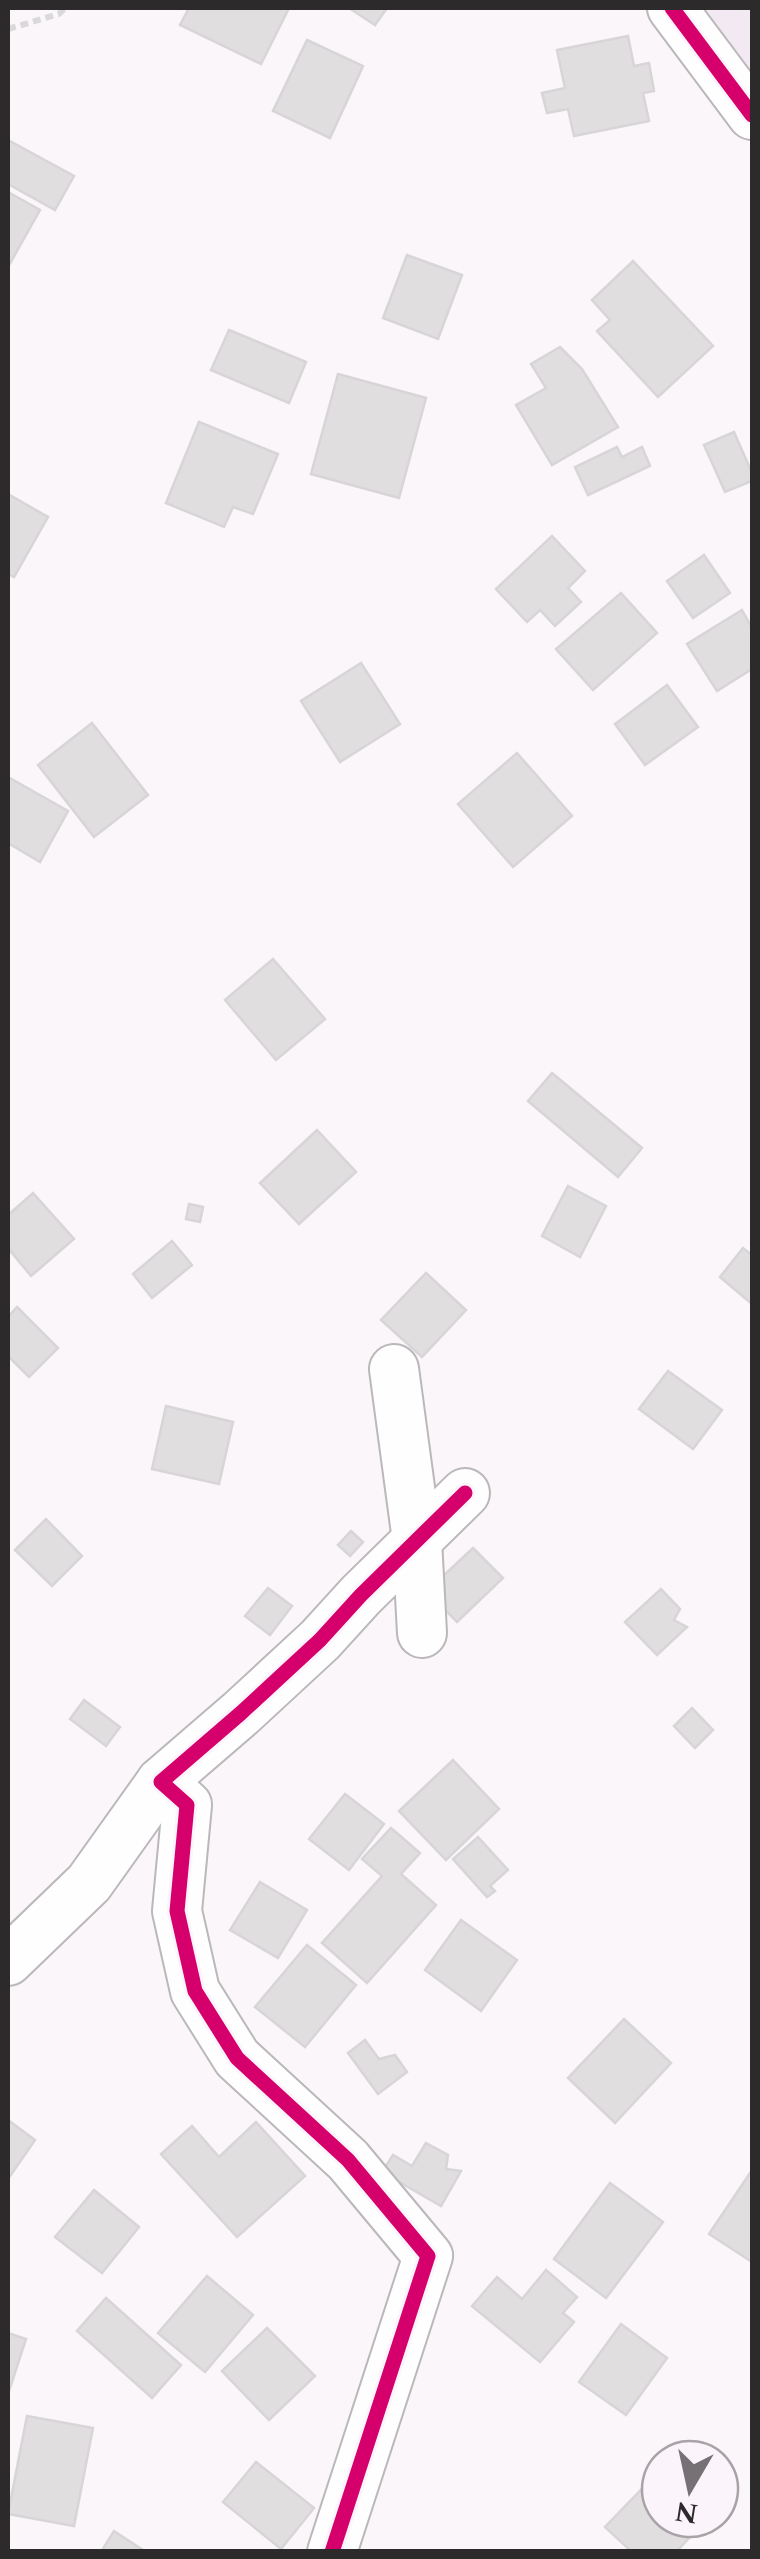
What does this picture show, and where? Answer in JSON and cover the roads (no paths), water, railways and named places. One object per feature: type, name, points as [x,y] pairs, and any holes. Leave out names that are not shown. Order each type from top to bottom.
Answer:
[{"type":"street","points":[[672,8],[752,116]]},
{"type":"street","points":[[394,1369],[418,1540],[422,1633]]},
{"type":"street","points":[[8,1961],[90,1883],[161,1782],[320,1640],[466,1493]]},
{"type":"street","points":[[161,1782],[186,1805],[177,1911],[195,1991],[236,2058],[348,2160],[428,2256],[332,2552]]}]
